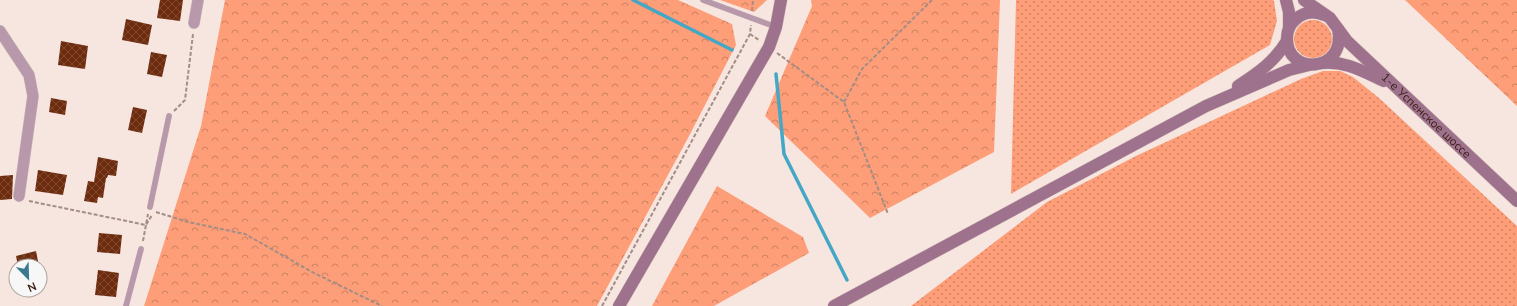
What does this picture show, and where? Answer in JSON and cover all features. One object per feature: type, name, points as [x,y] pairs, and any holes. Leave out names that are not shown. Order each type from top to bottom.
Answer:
[{"type":"main road","points":[[619,306],[769,47],[776,27],[781,0]]},
{"type":"main road","points":[[834,306],[1206,106],[1259,72],[1279,54],[1287,41],[1289,12],[1286,0]]},
{"type":"main road","name":"1-е Успенское шоссе","points":[[1304,0],[1330,18],[1347,41],[1517,201]]},
{"type":"main road","points":[[1289,28],[1293,22],[1304,14],[1318,13],[1324,15]]},
{"type":"main road","points":[[1322,63],[1328,60],[1337,50],[1339,36],[1338,30]]},
{"type":"main road","points":[[1287,41],[1292,54],[1296,59],[1309,65]]},
{"type":"main road","points":[[1206,106],[1290,70],[1322,63],[1336,62],[1355,67],[1392,85]]},
{"type":"street","points":[[194,23],[198,0]]},
{"type":"street","points":[[0,31],[29,75],[34,96],[19,196]]},
{"type":"lane","points":[[703,0],[776,27]]},
{"type":"lane","points":[[150,207],[170,116]]},
{"type":"lane","points":[[126,306],[141,249]]},
{"type":"path","points":[[602,306],[750,34],[753,0]]},
{"type":"path","points":[[844,102],[862,69],[932,0]]},
{"type":"path","points":[[170,116],[185,100],[194,23]]},
{"type":"path","points":[[750,34],[844,102],[888,214]]},
{"type":"path","points":[[19,196],[31,202],[146,225]]},
{"type":"path","points":[[141,249],[150,207]]},
{"type":"path","points":[[146,225],[154,211],[188,222],[245,234],[314,273],[382,306]]},
{"type":"green space","points":[[225,0],[678,0],[732,24],[736,45],[688,138],[597,306],[144,306],[201,126]]},
{"type":"green space","points":[[720,0],[767,0],[754,12]]},
{"type":"green space","points":[[811,0],[1000,0],[994,152],[870,218],[765,116],[812,6]]},
{"type":"green space","points":[[1016,0],[1273,0],[1277,21],[1270,45],[1011,194]]},
{"type":"green space","points":[[1405,0],[1517,0],[1517,106]]},
{"type":"green space","points":[[1313,20],[1323,23],[1329,29],[1332,39],[1329,49],[1323,55],[1313,58],[1303,55],[1297,49],[1294,39],[1297,29],[1303,23]]},
{"type":"green space","points":[[1323,71],[1340,71],[1353,77],[1379,98],[1517,226],[1517,306],[911,306],[1047,202],[1136,156],[1301,79]]},
{"type":"green space","points":[[717,186],[803,237],[809,253],[714,306],[652,306]]},
{"type":"building","points":[[160,0],[183,0],[180,21],[157,18]]},
{"type":"building","points":[[126,19],[152,25],[148,45],[122,40]]},
{"type":"building","points":[[61,41],[88,46],[85,69],[58,65]]},
{"type":"building","points":[[151,52],[167,55],[162,77],[147,74]]},
{"type":"building","points":[[51,98],[67,101],[65,115],[49,112]]},
{"type":"building","points":[[133,107],[147,110],[142,133],[128,130]]},
{"type":"building","points":[[98,157],[118,161],[116,176],[108,175],[106,178],[103,198],[98,197],[97,203],[84,201],[88,181],[94,182]]},
{"type":"building","points":[[38,170],[67,175],[63,195],[35,191]]},
{"type":"building","points":[[13,175],[12,199],[0,200],[0,176]]},
{"type":"building","points":[[99,233],[122,235],[120,254],[97,252]]},
{"type":"building","points":[[36,251],[37,258],[16,258],[16,256]]},
{"type":"building","points":[[98,270],[119,273],[116,297],[95,295]]},
{"type":"waterway","points":[[633,0],[732,50]]},
{"type":"waterway","points":[[776,74],[784,154],[847,280]]}]
